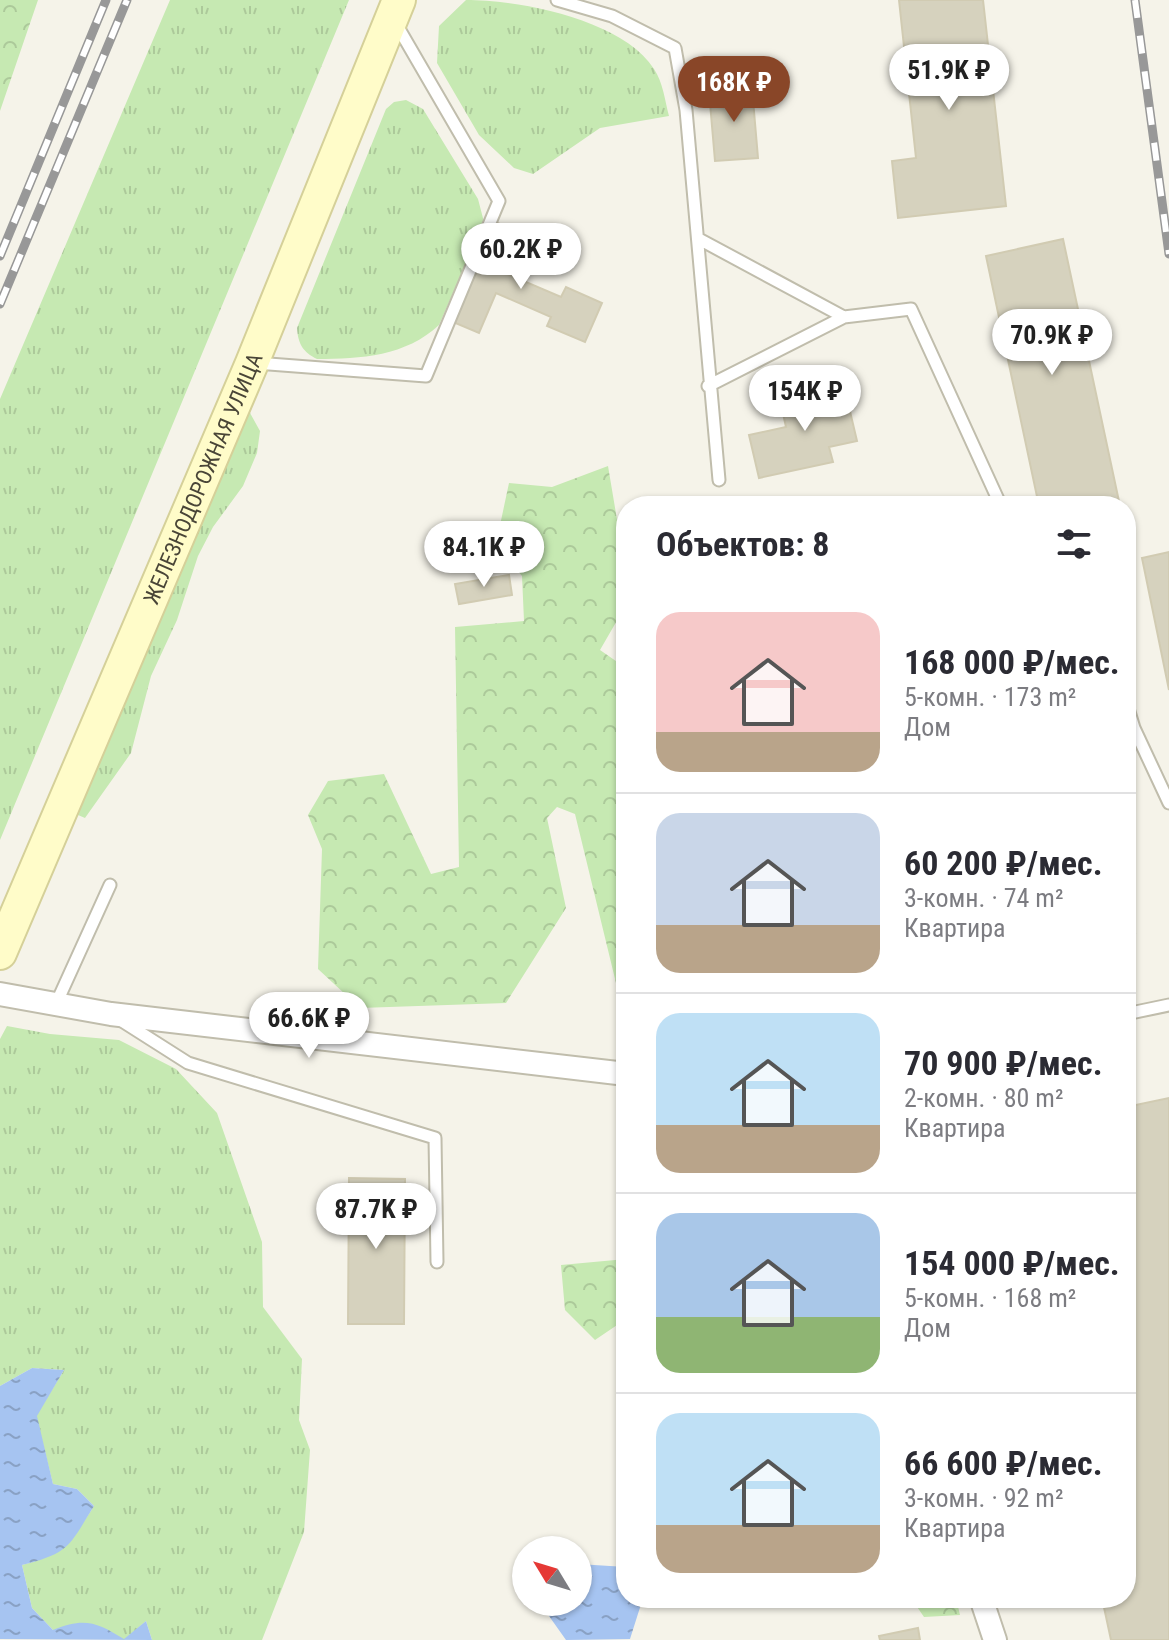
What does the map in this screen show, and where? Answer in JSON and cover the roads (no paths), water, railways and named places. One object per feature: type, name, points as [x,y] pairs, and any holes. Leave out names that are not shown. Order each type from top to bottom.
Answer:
[{"type":"main road","name":"ЖЕЛЕЗНОДОРОЖНАЯ УЛИЦА","points":[[0,953],[252,363],[396,9]]},
{"type":"street","points":[[0,994],[111,1014],[616,1073]]},
{"type":"street","points":[[984,1608],[995,1640]]},
{"type":"lane","points":[[557,0],[612,16],[675,48],[686,110],[699,239],[708,386],[719,480]]},
{"type":"lane","points":[[252,363],[426,376],[499,201],[396,9]]},
{"type":"lane","points":[[699,239],[844,317]]},
{"type":"lane","points":[[708,386],[844,317],[911,309],[996,496]]},
{"type":"lane","points":[[1136,732],[1169,803]]},
{"type":"lane","points":[[56,1004],[110,885]]},
{"type":"lane","points":[[1136,1012],[1169,1005]]},
{"type":"lane","points":[[111,1014],[188,1063],[435,1138],[437,1262]]},
{"type":"water","points":[[32,1368],[64,1370],[37,1416],[53,1484],[77,1489],[94,1506],[67,1546],[50,1556],[22,1565],[32,1608],[53,1630],[90,1623],[124,1639],[146,1621],[152,1640],[0,1639],[0,1386]]},
{"type":"water","points":[[592,1565],[616,1566],[616,1608],[640,1608],[630,1639],[566,1640],[549,1616],[592,1616]]},
{"type":"railway","points":[[0,256],[106,0]]},
{"type":"railway","points":[[0,304],[127,0]]},
{"type":"railway","points":[[1135,0],[1169,254]]}]
